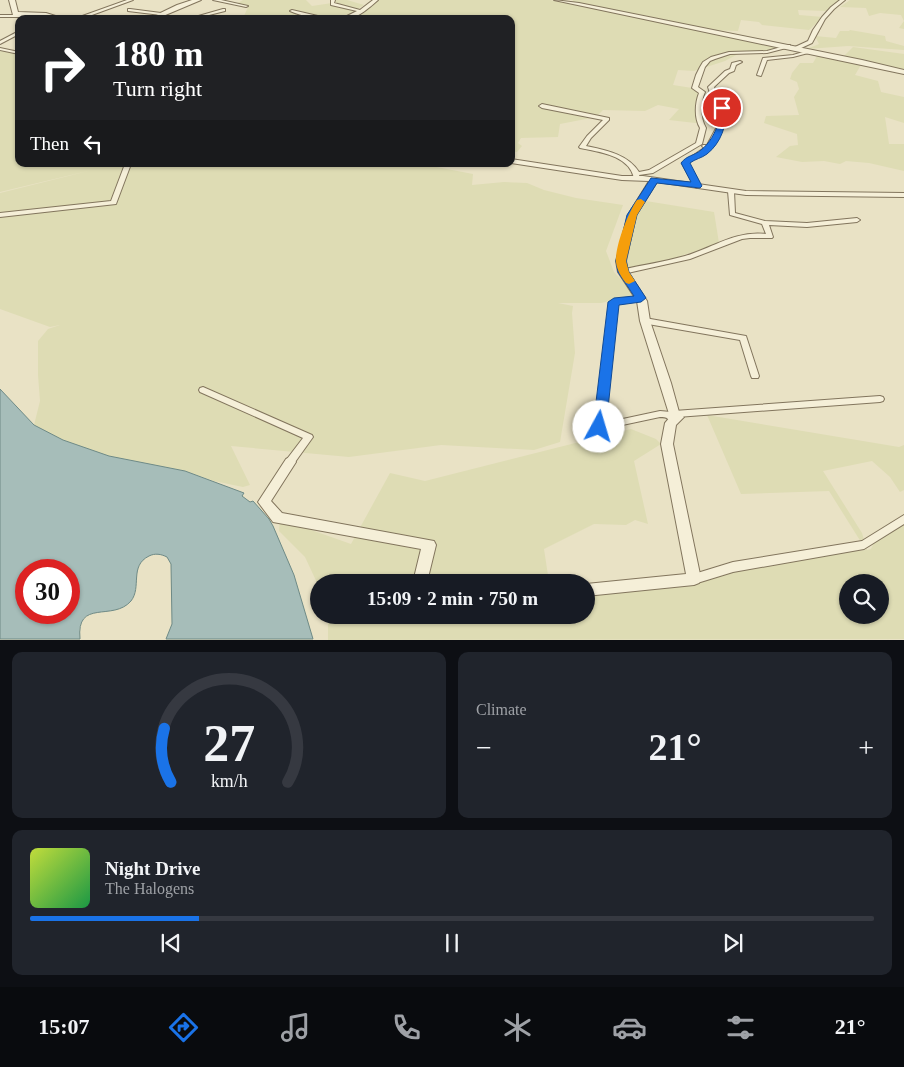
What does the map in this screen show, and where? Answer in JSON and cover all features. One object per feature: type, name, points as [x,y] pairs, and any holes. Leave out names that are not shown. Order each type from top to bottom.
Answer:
[{"type":"street","points":[[12,0],[16,14],[18,15]]},
{"type":"street","points":[[88,15],[131,0]]},
{"type":"street","points":[[130,10],[161,14],[198,0]]},
{"type":"street","points":[[215,0],[246,6]]},
{"type":"street","points":[[333,0],[332,4],[360,11]]},
{"type":"street","points":[[352,15],[376,0]]},
{"type":"street","points":[[557,0],[647,17],[735,37],[788,46],[904,72]]},
{"type":"street","points":[[797,48],[810,42],[814,32],[831,9],[843,0]]},
{"type":"street","points":[[203,15],[223,10]]},
{"type":"street","points":[[292,11],[309,15]]},
{"type":"street","points":[[0,16],[15,16]]},
{"type":"street","points":[[0,43],[15,34]]},
{"type":"street","points":[[694,579],[667,444],[674,417],[666,383],[645,321],[641,298],[624,272],[621,261],[643,178],[699,144],[703,128],[700,121],[699,99],[702,92],[695,88],[700,69],[712,58],[724,56],[728,53],[767,52],[788,46]]},
{"type":"street","points":[[0,49],[15,52]]},
{"type":"street","points":[[759,75],[765,59],[793,56],[810,51]]},
{"type":"street","points":[[697,186],[686,163],[709,147],[723,121],[722,108],[715,99],[711,87],[727,72],[732,70],[734,64],[740,62]]},
{"type":"street","points":[[542,106],[607,119],[584,142],[582,147],[613,154],[629,163],[643,178]]},
{"type":"street","points":[[699,144],[709,147]]},
{"type":"street","points":[[515,163],[613,177],[643,178],[731,191],[805,195],[904,195]]},
{"type":"street","points":[[0,215],[114,203],[127,167]]},
{"type":"street","points":[[731,191],[732,214],[765,223],[789,226],[857,220]]},
{"type":"street","points":[[624,272],[696,255],[739,236],[760,235],[770,237],[765,223]]},
{"type":"street","points":[[641,298],[614,302],[599,427],[660,414],[674,417],[880,399]]},
{"type":"street","points":[[645,321],[743,338],[755,376]]},
{"type":"street","points":[[203,390],[309,437],[264,502],[278,518],[429,545],[422,574]]},
{"type":"street","points":[[595,589],[694,579],[733,568],[864,545],[904,518]]},
{"type":"shaded area","points":[[243,0],[306,0],[312,6],[332,3],[335,0],[347,0],[364,5],[348,15],[244,15],[248,7],[234,5]]},
{"type":"shaded area","points":[[377,0],[550,0],[787,47],[764,54],[738,54],[725,61],[694,71],[678,70],[673,85],[705,90],[703,98],[705,103],[704,124],[669,120],[679,109],[658,105],[645,111],[603,110],[596,117],[560,124],[558,137],[521,138],[518,143],[522,146],[517,152],[515,152],[515,15],[351,15]]},
{"type":"shaded area","points":[[573,0],[840,0],[826,11],[798,10],[799,15],[823,17],[809,30],[762,25],[759,22],[741,20],[738,31],[710,30],[648,16],[572,3]]},
{"type":"shaded area","points":[[850,0],[904,0],[904,21],[901,15],[880,13],[869,16],[866,8],[840,7]]},
{"type":"shaded area","points":[[904,21],[904,29],[899,28]]},
{"type":"shaded area","points":[[850,30],[885,36],[886,41],[904,46],[904,50],[848,46],[807,49],[819,44],[815,36],[836,38],[840,31]]},
{"type":"shaded area","points":[[853,47],[904,54],[904,71],[844,56]]},
{"type":"shaded area","points":[[0,49],[15,52],[15,167],[437,167],[473,174],[472,185],[504,182],[527,183],[544,190],[576,198],[623,205],[606,251],[614,272],[636,295],[601,303],[558,303],[573,306],[575,353],[560,442],[534,450],[441,445],[349,457],[231,446],[250,485],[243,487],[214,481],[185,471],[109,456],[63,441],[34,425],[40,401],[38,341],[48,329],[60,325],[50,327],[0,309],[0,193],[92,170],[0,192]]},
{"type":"shaded area","points":[[817,56],[862,63],[855,75],[878,81],[881,92],[904,97],[904,123],[885,117],[889,144],[904,144],[904,171],[869,163],[846,161],[840,164],[824,161],[802,162],[776,157],[790,146],[798,145],[797,134],[764,123],[766,116],[799,115],[794,97],[799,89],[797,82],[790,79],[800,63],[813,63]]},
{"type":"shaded area","points":[[646,201],[714,212],[719,243],[701,252],[689,253],[654,266],[626,268],[627,226]]},
{"type":"shaded area","points":[[707,415],[899,447],[904,445],[904,490],[900,492],[890,477],[872,461],[823,471],[862,533],[867,550],[871,549],[879,532],[904,514],[904,639],[328,640],[328,624],[595,624],[595,593],[779,558],[866,550],[829,491],[741,494]]},
{"type":"shaded area","points":[[631,429],[656,439],[661,444],[634,461],[648,524],[635,520],[626,525],[594,524],[544,549],[548,574],[313,574],[305,557],[279,531],[280,519],[351,544],[390,473],[425,481]]},
{"type":"water","points":[[0,389],[34,425],[63,440],[109,456],[185,471],[244,493],[242,496],[250,502],[253,501],[273,526],[294,575],[313,639],[166,639],[172,624],[171,564],[167,557],[156,554],[149,556],[139,565],[136,589],[131,601],[115,610],[90,614],[80,626],[80,639],[0,639]]},
{"type":"slow traffic","points":[[629,281],[621,261],[632,215],[641,202]]},
{"type":"route","points":[[599,427],[614,302],[641,298],[624,272],[621,261],[632,215],[654,180],[697,186],[686,163],[690,158],[695,158],[705,151],[715,139],[723,121],[722,108]]}]
